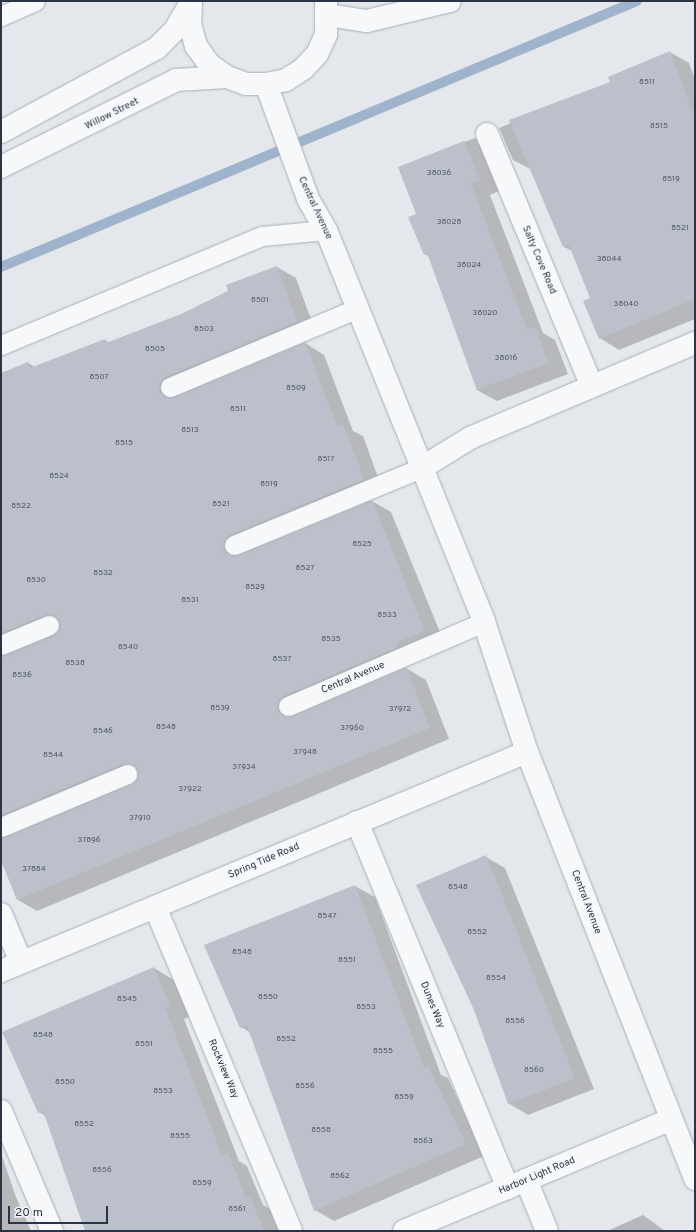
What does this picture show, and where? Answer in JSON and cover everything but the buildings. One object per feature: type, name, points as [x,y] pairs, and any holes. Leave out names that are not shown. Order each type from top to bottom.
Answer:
[{"type":"street","points":[[190,2],[190,24],[196,46],[210,65],[227,77],[246,84],[266,84],[286,80],[304,69],[326,35],[327,8],[366,21],[450,1]]},
{"type":"street","points":[[1,132],[158,48],[175,30],[190,2]]},
{"type":"street","name":"Willow Street","points":[[1,167],[176,80],[227,77]]},
{"type":"street","name":"Central Avenue","points":[[266,84],[272,109],[308,200],[326,230],[423,467],[484,622],[528,752],[670,1120],[695,1179]]},
{"type":"street","name":"Salty Cove Road","points":[[487,134],[592,386]]},
{"type":"street","points":[[423,467],[472,437],[695,343]]},
{"type":"street","name":"Spring Tide Road","points":[[1,971],[528,752]]},
{"type":"street","name":"Dunes Way","points":[[357,822],[517,1184],[547,1231]]},
{"type":"street","name":"Rockview Way","points":[[155,907],[291,1231]]},
{"type":"street","points":[[1,914],[21,962]]},
{"type":"street","points":[[1,1111],[52,1231]]},
{"type":"street","name":"Harbor Light Road","points":[[404,1231],[670,1120]]},
{"type":"lane","points":[[1,16],[35,1]]},
{"type":"lane","points":[[1,345],[262,236],[326,230]]},
{"type":"lane","points":[[170,387],[358,308]]},
{"type":"lane","points":[[234,545],[423,467]]},
{"type":"lane","name":"Central Avenue","points":[[288,706],[484,622]]},
{"type":"lane","points":[[1,645],[49,625]]},
{"type":"lane","points":[[1,826],[127,774]]},
{"type":"waterway","points":[[1,267],[637,1]]}]
